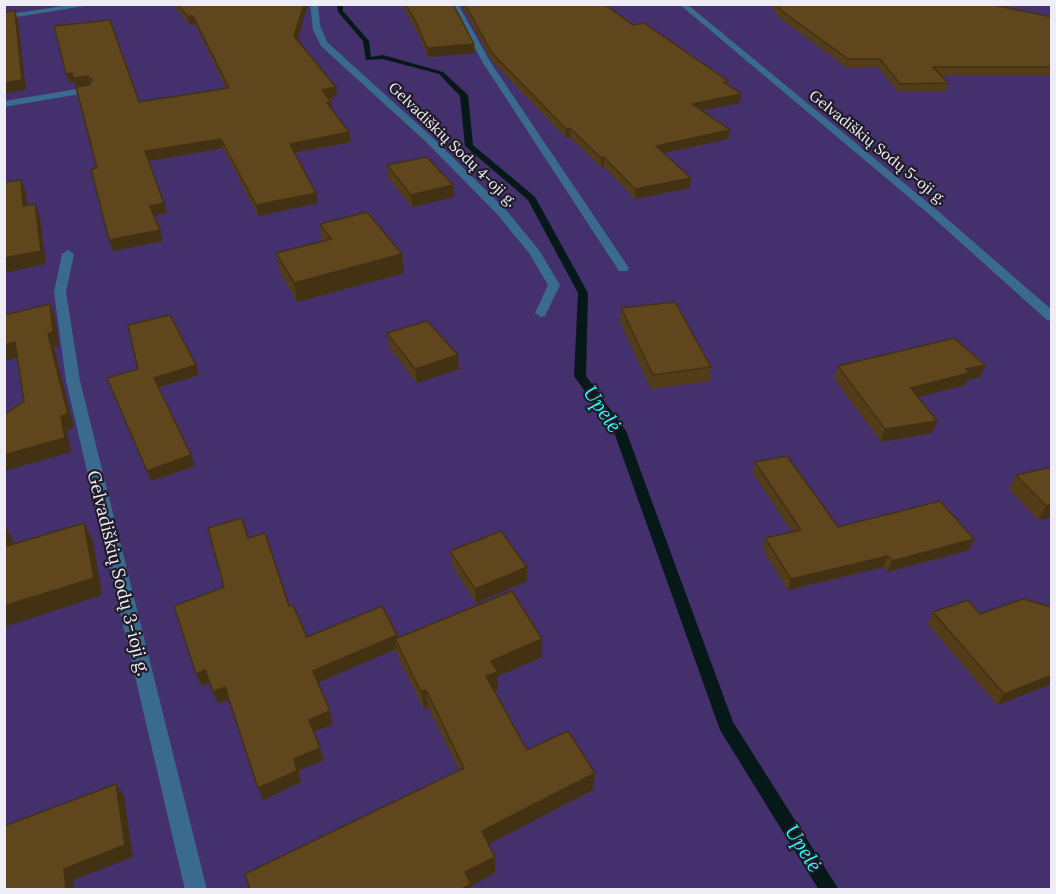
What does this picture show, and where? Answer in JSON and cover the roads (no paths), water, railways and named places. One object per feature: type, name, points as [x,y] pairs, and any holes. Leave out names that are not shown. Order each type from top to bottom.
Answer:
[{"type":"street","points":[[4,17],[94,4]]},
{"type":"street","name":"Gelvadiškių Sodų 4-oji g.","points":[[314,4],[314,23],[317,34],[324,44],[404,115],[520,230],[542,260],[554,285],[541,314]]},
{"type":"street","points":[[454,4],[487,63],[623,268]]},
{"type":"street","name":"Gelvadiškių Sodų 5-oji g.","points":[[682,4],[934,213],[1052,317]]},
{"type":"street","points":[[4,104],[89,90]]},
{"type":"street","name":"Gelvadiškių Sodų 3-ioji g.","points":[[68,254],[60,292],[73,381],[196,890]]},
{"type":"waterway","name":"Upelė","points":[[340,4],[340,11],[366,41],[368,59],[383,57],[441,73],[464,95],[469,146],[532,199],[583,293],[580,376],[620,431],[726,725],[830,890]]}]
